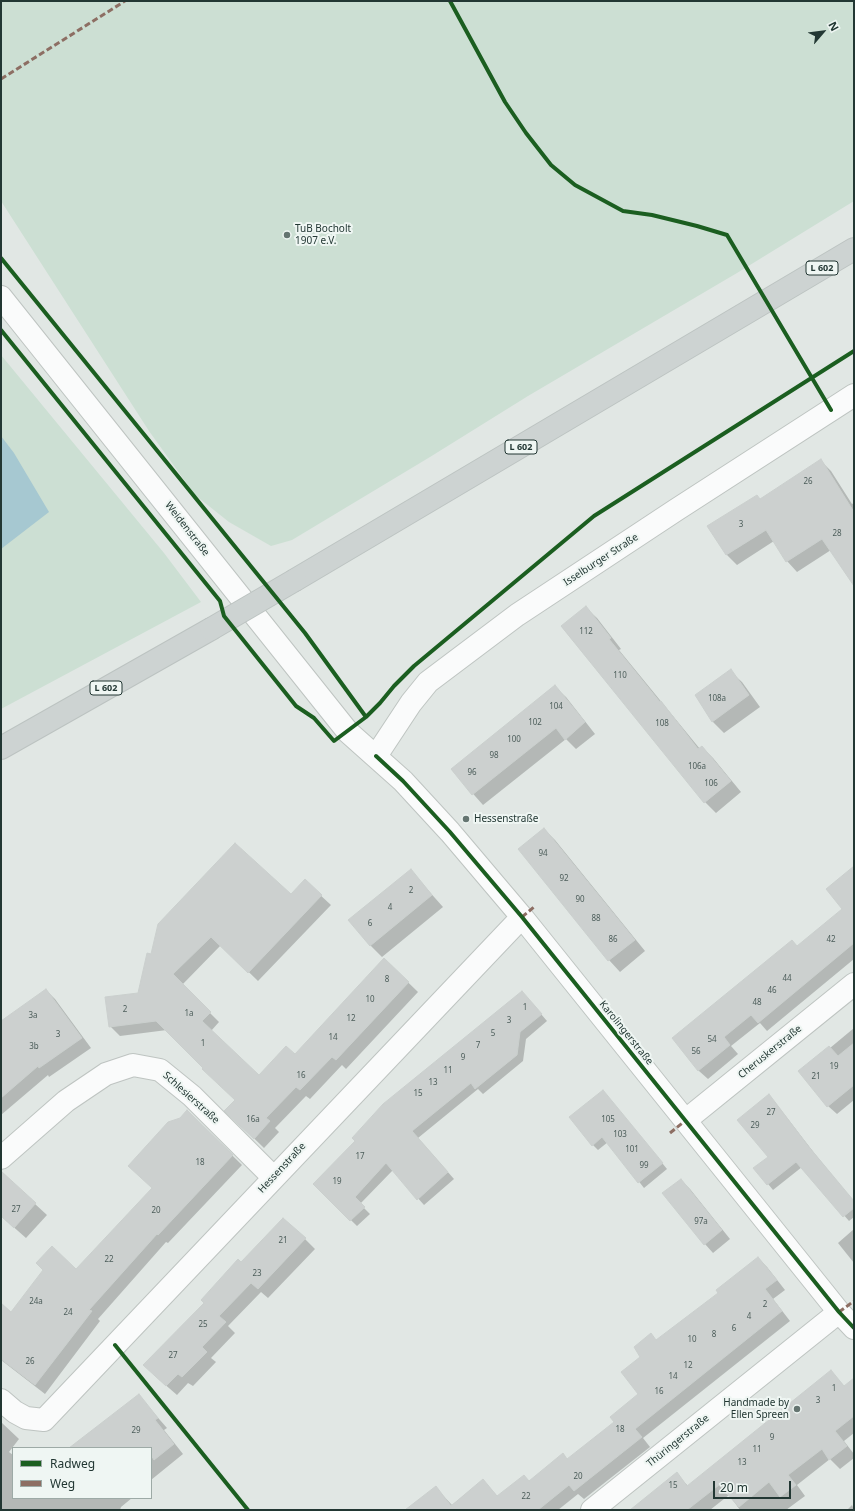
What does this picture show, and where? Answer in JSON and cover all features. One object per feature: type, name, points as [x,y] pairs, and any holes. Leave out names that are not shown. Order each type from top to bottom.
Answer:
[{"type":"main road","name":"L 602","points":[[1,748],[295,580],[854,249]]},
{"type":"street","name":"Weidenstraße","points":[[1,297],[348,732],[376,756]]},
{"type":"street","name":"Isselburger Straße","points":[[376,756],[422,688],[498,629],[663,518],[854,395]]},
{"type":"street","name":"Karolingerstraße","points":[[376,756],[403,781],[450,832],[522,917],[839,1312],[854,1328]]},
{"type":"street","name":"Hessenstraße","points":[[1,1400],[15,1412],[26,1418],[44,1420],[273,1177],[522,917]]},
{"type":"street","name":"Cheruskerstraße","points":[[686,1120],[854,984]]},
{"type":"street","name":"Schlesierstraße","points":[[1,1158],[66,1101],[106,1074],[133,1065],[160,1070],[192,1096],[273,1177]]},
{"type":"street","name":"Thüringerstraße","points":[[592,1510],[839,1312]]},
{"type":"green space","points":[[1,1],[854,1],[854,201],[737,273],[528,396],[292,540],[271,546],[229,522],[195,495],[149,431],[1,201]]},
{"type":"green space","points":[[1,355],[164,553],[201,602],[1,709]]},
{"type":"water","points":[[1,436],[14,453],[49,512],[1,549]]},
{"type":"building","points":[[821,459],[854,512],[854,586],[822,539],[786,562],[766,530],[726,555],[707,526],[757,495],[760,499]]},
{"type":"building","points":[[586,606],[611,638],[609,639],[660,702],[661,701],[698,749],[702,746],[731,781],[704,803],[561,626]]},
{"type":"building","points":[[731,669],[749,695],[712,722],[695,695]]},
{"type":"building","points":[[555,685],[585,722],[565,740],[556,728],[472,795],[451,769]]},
{"type":"building","points":[[544,828],[635,940],[608,961],[518,849]]},
{"type":"building","points":[[235,843],[291,894],[305,879],[322,895],[248,973],[211,937],[173,974],[211,1012],[202,1021],[259,1075],[286,1046],[295,1054],[384,958],[409,982],[336,1060],[332,1057],[300,1090],[296,1087],[266,1118],[270,1121],[254,1139],[224,1111],[235,1100],[202,1069],[203,1068],[156,1021],[109,1027],[105,997],[138,993],[147,953],[151,954],[158,924]]},
{"type":"building","points":[[854,866],[854,943],[758,1023],[751,1015],[724,1037],[730,1045],[698,1071],[672,1038],[792,940],[797,946],[842,909],[826,889]]},
{"type":"building","points":[[411,869],[432,895],[370,946],[348,920]]},
{"type":"building","points":[[46,989],[82,1038],[39,1068],[38,1066],[1,1098],[1,1021]]},
{"type":"building","points":[[522,991],[542,1014],[520,1032],[517,1055],[475,1089],[471,1083],[412,1131],[448,1172],[417,1200],[386,1163],[355,1197],[365,1207],[350,1221],[313,1184],[355,1141],[352,1138],[383,1104]]},
{"type":"building","points":[[854,1043],[854,1085],[827,1107],[798,1071],[829,1046],[838,1056]]},
{"type":"building","points":[[603,1090],[663,1163],[638,1183],[602,1137],[592,1146],[569,1117]]},
{"type":"building","points":[[769,1094],[809,1147],[854,1201],[854,1208],[843,1217],[796,1162],[767,1185],[753,1168],[768,1157],[737,1120]]},
{"type":"building","points":[[187,1110],[233,1155],[158,1235],[157,1234],[89,1310],[92,1311],[35,1385],[1,1359],[1,1303],[11,1312],[43,1270],[36,1263],[52,1246],[76,1269],[152,1188],[128,1166],[168,1122],[180,1118]]},
{"type":"building","points":[[1,1171],[36,1203],[14,1228],[1,1216]]},
{"type":"building","points":[[681,1179],[722,1230],[704,1245],[662,1193]]},
{"type":"building","points":[[283,1218],[306,1238],[258,1289],[251,1283],[219,1316],[226,1322],[202,1347],[207,1352],[182,1377],[178,1374],[166,1386],[143,1365],[204,1303],[201,1300],[238,1259],[241,1262]]},
{"type":"building","points":[[758,1257],[777,1280],[765,1289],[782,1311],[635,1429],[642,1437],[574,1491],[569,1485],[538,1510],[405,1510],[436,1486],[451,1506],[483,1479],[497,1496],[524,1475],[529,1481],[563,1453],[567,1459],[614,1422],[610,1417],[638,1394],[621,1372],[640,1357],[634,1347],[651,1333],[656,1340],[718,1293],[716,1290]]},
{"type":"building","points":[[831,1370],[844,1386],[854,1378],[854,1416],[835,1431],[847,1446],[829,1460],[822,1449],[788,1475],[796,1485],[780,1497],[769,1482],[739,1507],[719,1485],[687,1510],[630,1510],[677,1472],[687,1486]]},
{"type":"building","points":[[139,1394],[158,1418],[155,1420],[174,1444],[154,1460],[152,1457],[152,1447],[70,1447]]},
{"type":"marked path","points":[[1,79],[125,1]]},
{"type":"marked path","points":[[522,917],[534,907]]},
{"type":"marked path","points":[[670,1133],[686,1120]]},
{"type":"marked path","points":[[839,1312],[854,1301]]},
{"type":"cycle path","points":[[450,1],[505,102],[526,133],[551,165],[575,185],[623,211],[652,215],[727,235],[831,410]]},
{"type":"cycle path","points":[[1,258],[305,633],[366,717]]},
{"type":"cycle path","points":[[1,330],[220,601],[224,616],[296,706],[314,718],[334,741],[366,717],[414,666],[594,516],[854,351]]},
{"type":"cycle path","points":[[376,756],[403,781],[450,832],[522,917],[839,1312],[854,1328]]},
{"type":"cycle path","points":[[115,1345],[248,1510]]},
{"type":"place","name":"TuB Bocholt 1907 e.V.","points":[[287,235]]},
{"type":"place","name":"Hessenstraße","points":[[466,819]]},
{"type":"place","name":"Handmade by Ellen Spreen","points":[[797,1409]]}]
